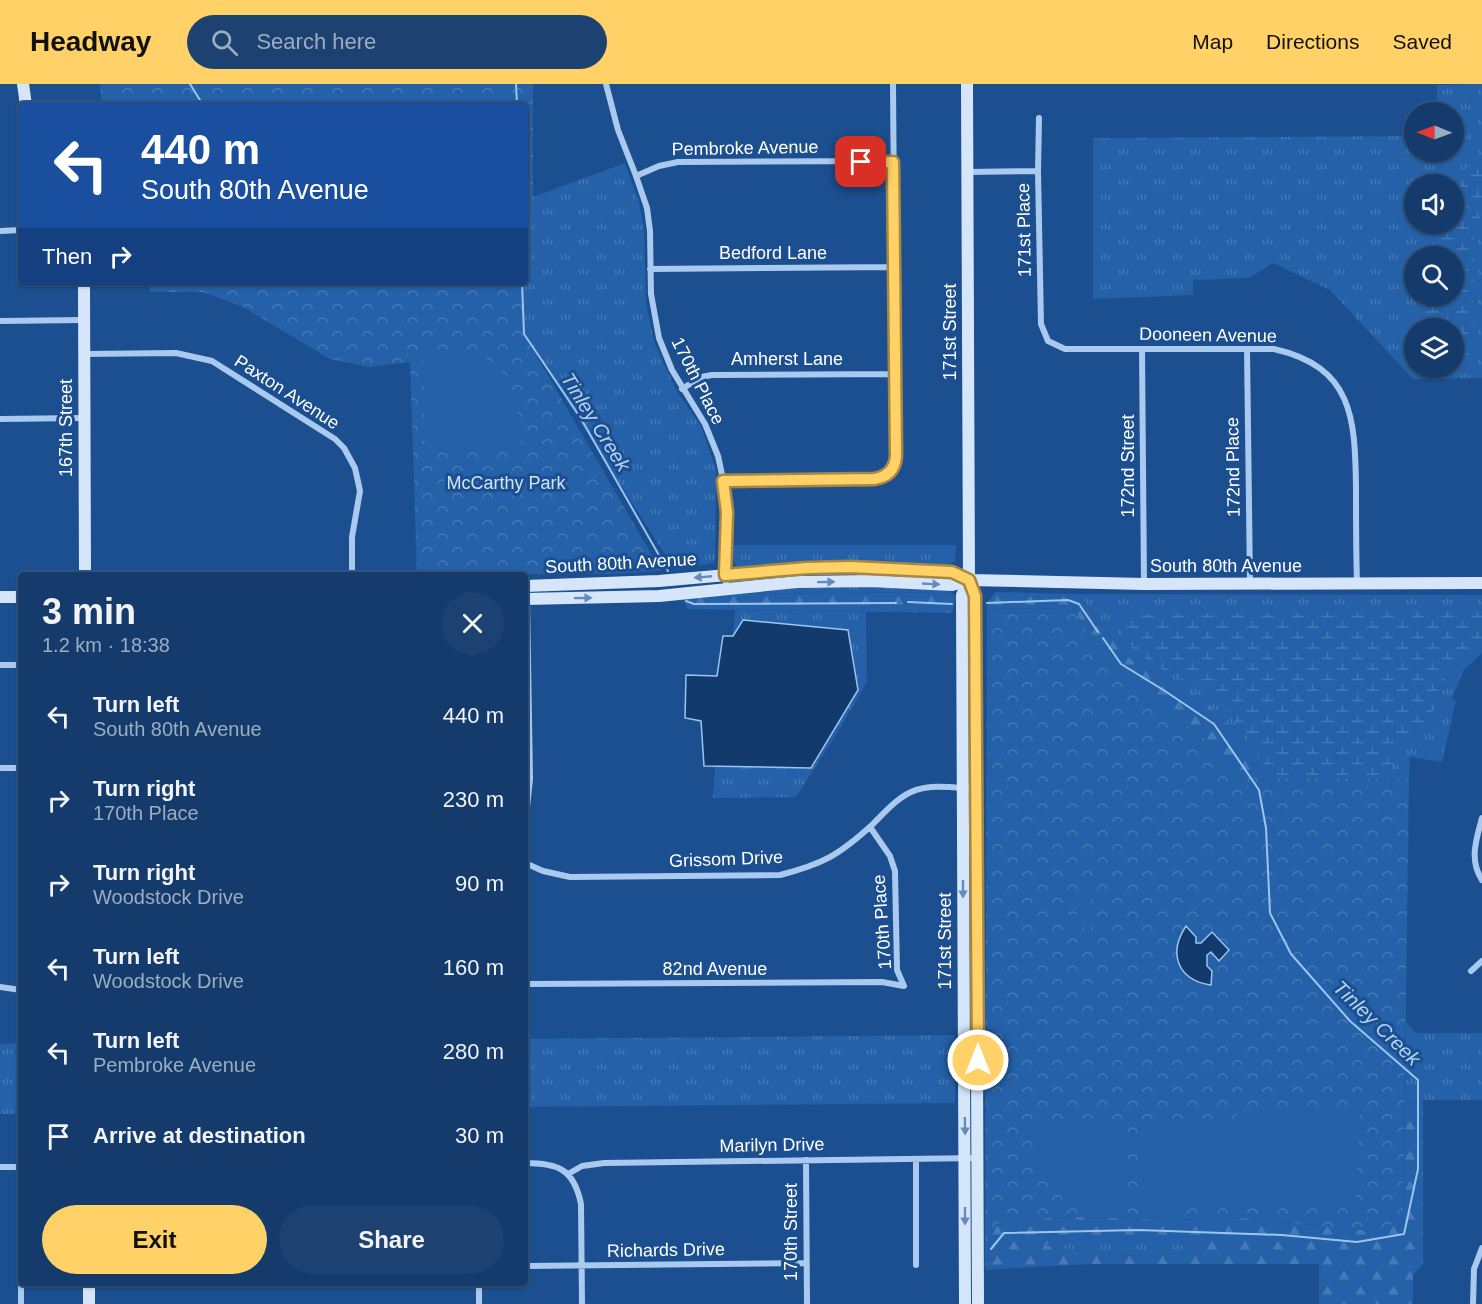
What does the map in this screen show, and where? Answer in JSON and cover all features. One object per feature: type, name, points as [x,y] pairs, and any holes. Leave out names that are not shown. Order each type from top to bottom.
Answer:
[{"type":"street","points":[[23,84],[26,102]]},
{"type":"street","name":"170th Place","points":[[606,84],[618,130],[647,208],[650,231],[652,306],[659,338],[682,389],[705,424],[718,456],[727,512],[726,589]]},
{"type":"street","points":[[723,481],[874,479],[886,476],[896,461],[893,84]]},
{"type":"street","name":"171st Street","points":[[967,84],[969,580],[975,596],[978,1304]]},
{"type":"street","name":"171st Place","points":[[1039,118],[1041,324],[1048,341]]},
{"type":"street","name":"Pembroke Avenue","points":[[636,176],[658,166],[678,162],[893,162]]},
{"type":"street","points":[[967,172],[1038,171]]},
{"type":"street","points":[[0,231],[18,230]]},
{"type":"street","name":"Bedford Lane","points":[[650,269],[896,267]]},
{"type":"street","name":"167th Street","points":[[84,285],[85,572]]},
{"type":"street","points":[[0,321],[83,320]]},
{"type":"street","name":"Dooneen Avenue","points":[[1048,341],[1065,349],[1274,349],[1301,357],[1327,375],[1346,400],[1352,416],[1356,441],[1357,583]]},
{"type":"street","name":"172nd Street","points":[[1142,349],[1144,584]]},
{"type":"street","name":"172nd Place","points":[[1247,349],[1250,584]]},
{"type":"street","name":"Paxton Avenue","points":[[83,354],[176,353],[212,361],[334,439],[344,448],[355,468],[360,491],[352,537],[352,572]]},
{"type":"street","name":"Amherst Lane","points":[[682,389],[701,377],[712,375],[896,374]]},
{"type":"street","points":[[0,419],[84,418]]},
{"type":"street","name":"South 80th Avenue","points":[[528,586],[596,585],[807,568],[850,567],[952,572],[969,580]]},
{"type":"street","name":"171st Street","points":[[965,1304],[962,595],[969,580]]},
{"type":"street","name":"South 80th Avenue","points":[[528,599],[659,596],[797,582],[870,581],[952,585],[969,580],[1144,584],[1482,583]]},
{"type":"street","points":[[0,597],[18,597]]},
{"type":"street","points":[[0,665],[18,665]]},
{"type":"street","points":[[528,704],[530,779],[528,798]]},
{"type":"street","points":[[0,768],[18,768]]},
{"type":"street","name":"Grissom Drive","points":[[528,864],[543,871],[570,877],[780,875],[828,860],[912,791],[928,787],[976,789]]},
{"type":"street","points":[[1482,818],[1474,848],[1474,858],[1476,869],[1482,880]]},
{"type":"street","name":"170th Place","points":[[870,827],[890,856],[895,871],[897,970],[904,986]]},
{"type":"street","points":[[1471,971],[1482,961]]},
{"type":"street","name":"82nd Avenue","points":[[528,984],[882,982],[904,986]]},
{"type":"street","points":[[0,987],[18,990]]},
{"type":"street","name":"Marilyn Drive","points":[[568,1174],[582,1166],[604,1162],[978,1158]]},
{"type":"street","points":[[916,1159],[916,1265]]},
{"type":"street","name":"170th Street","points":[[806,1160],[807,1304]]},
{"type":"street","points":[[528,1163],[547,1163],[568,1174],[578,1190],[581,1204],[582,1304]]},
{"type":"street","points":[[0,1167],[18,1167]]},
{"type":"street","points":[[1473,1304],[1473,1279],[1482,1248]]},
{"type":"street","name":"Richards Drive","points":[[528,1266],[806,1263]]},
{"type":"street","points":[[21,1286],[21,1304]]},
{"type":"street","points":[[89,1286],[89,1304]]},
{"type":"street","points":[[478,1286],[479,1304]]},
{"type":"green space","points":[[100,84],[533,84],[533,197],[528,198],[528,102],[102,102]]},
{"type":"green space","points":[[1482,84],[1482,378],[1413,379],[1412,378],[1464,378],[1464,318],[1404,318],[1404,369],[1330,290],[1273,263],[1249,278],[1193,280],[1193,295],[1093,299],[1093,138],[1404,136],[1404,162],[1464,162],[1464,102],[1437,102],[1437,85]]},
{"type":"green space","points":[[1482,161],[1482,209],[1474,240],[1472,366],[1464,368],[1464,318],[1421,318],[1422,306],[1464,306],[1464,246],[1423,246],[1424,234],[1464,234],[1464,174],[1461,174]]},
{"type":"green space","points":[[625,163],[639,202],[644,230],[646,302],[654,342],[677,392],[701,426],[716,470],[715,563],[675,570],[524,334],[522,285],[528,285],[528,198]]},
{"type":"green space","name":"McCarthy Park","points":[[150,285],[522,285],[524,334],[661,571],[611,574],[417,572],[410,362],[368,367],[330,359],[243,307],[203,292],[150,292]]},
{"type":"green space","points":[[423,350],[466,351],[484,358],[505,376],[516,402],[521,446],[425,445]]},
{"type":"green space","points":[[731,545],[956,545],[955,561],[947,565],[814,560],[736,566]]},
{"type":"green space","points":[[843,584],[950,591],[956,596],[945,592],[722,594]]},
{"type":"green space","points":[[945,592],[956,596],[952,613],[687,609],[683,597],[722,594]]},
{"type":"green space","points":[[996,592],[1078,594],[1125,655],[1162,678],[1203,698],[1236,735],[1263,778],[1234,777],[1206,739],[1115,671],[1093,643],[1075,611],[987,608],[988,601]]},
{"type":"green space","points":[[1078,594],[1482,595],[1482,653],[1464,670],[1452,698],[1456,701],[1442,762],[1410,757],[1409,780],[1263,778],[1236,735],[1162,678],[1125,655]]},
{"type":"green space","points":[[987,608],[1075,611],[1093,643],[1115,671],[1206,739],[1234,777],[1409,780],[1403,1214],[1392,1224],[1371,1231],[1245,1218],[1209,1220],[1073,1217],[1002,1220],[991,1233],[985,1270]]},
{"type":"green space","points":[[735,610],[866,612],[867,682],[796,797],[713,798],[723,636],[733,636]]},
{"type":"green space","points":[[1482,611],[1482,642],[1456,656],[1427,726],[1403,742],[1395,754],[1390,779],[1272,778],[1237,721],[1219,702],[1197,687],[1149,661],[1129,644],[1122,634],[1125,620],[1142,614]]},
{"type":"green space","points":[[1064,898],[1091,898],[1091,910],[1064,910]]},
{"type":"green space","points":[[1065,914],[1091,915],[1091,927],[1065,927]]},
{"type":"green space","points":[[1406,1022],[1416,1033],[1482,1033],[1482,1100],[1423,1100],[1405,1103]]},
{"type":"green space","points":[[955,1035],[955,1103],[528,1107],[528,1039]]},
{"type":"green space","points":[[18,1043],[18,1114],[0,1114],[0,1044]]},
{"type":"green space","points":[[1423,1100],[1423,1264],[1413,1275],[1413,1304],[1319,1304],[1319,1264],[1089,1264],[985,1270],[991,1232],[1002,1220],[1073,1217],[1209,1220],[1245,1218],[1371,1231],[1403,1214],[1405,1103]],"holes":[[[1081,1235],[1192,1242],[1192,1250],[1187,1253],[1121,1256],[1047,1246],[1050,1236]]]},
{"type":"green space","points":[[1360,1111],[1355,1208],[1194,1202],[1167,1215],[1141,1219],[1138,1128],[1146,1119],[1236,1120],[1237,1113]]},
{"type":"green space","points":[[1031,1122],[1119,1122],[1128,1131],[1128,1217],[1098,1215],[1070,1203],[1051,1183],[1034,1155]]},
{"type":"green space","points":[[1081,1235],[1192,1241],[1192,1250],[1187,1253],[1121,1256],[1047,1246],[1050,1236]]},
{"type":"shaded area","points":[[743,620],[848,630],[858,690],[811,768],[704,766],[701,721],[685,718],[686,675],[717,676],[723,636],[733,636]]},
{"type":"shaded area","points":[[1186,926],[1196,937],[1196,943],[1201,943],[1212,932],[1229,950],[1219,961],[1211,952],[1207,955],[1207,966],[1212,971],[1211,985],[1190,977],[1179,964],[1178,946]]},
{"type":"waterway","points":[[190,84],[201,102]]},
{"type":"waterway","name":"Tinley Creek","points":[[516,84],[517,102]]},
{"type":"waterway","name":"Tinley Creek","points":[[522,285],[524,334],[580,417],[668,571]]},
{"type":"waterway","name":"Tinley Creek","points":[[987,603],[1068,600],[1079,604],[1098,632]]},
{"type":"waterway","name":"Tinley Creek","points":[[686,601],[694,604],[896,603]]},
{"type":"waterway","name":"Tinley Creek","points":[[908,602],[952,604]]},
{"type":"waterway","name":"Tinley Creek","points":[[991,1249],[1004,1233],[1139,1230],[1282,1235],[1357,1242],[1404,1234],[1418,1169],[1418,1080],[1350,1021],[1291,954],[1270,913],[1266,828],[1259,790],[1214,724],[1121,664],[1103,638]]},
{"type":"route","points":[[861,162],[893,162],[896,267],[896,461],[886,476],[874,479],[723,481],[727,512],[725,575],[850,567],[952,572],[969,580],[975,596],[978,1060]]}]
